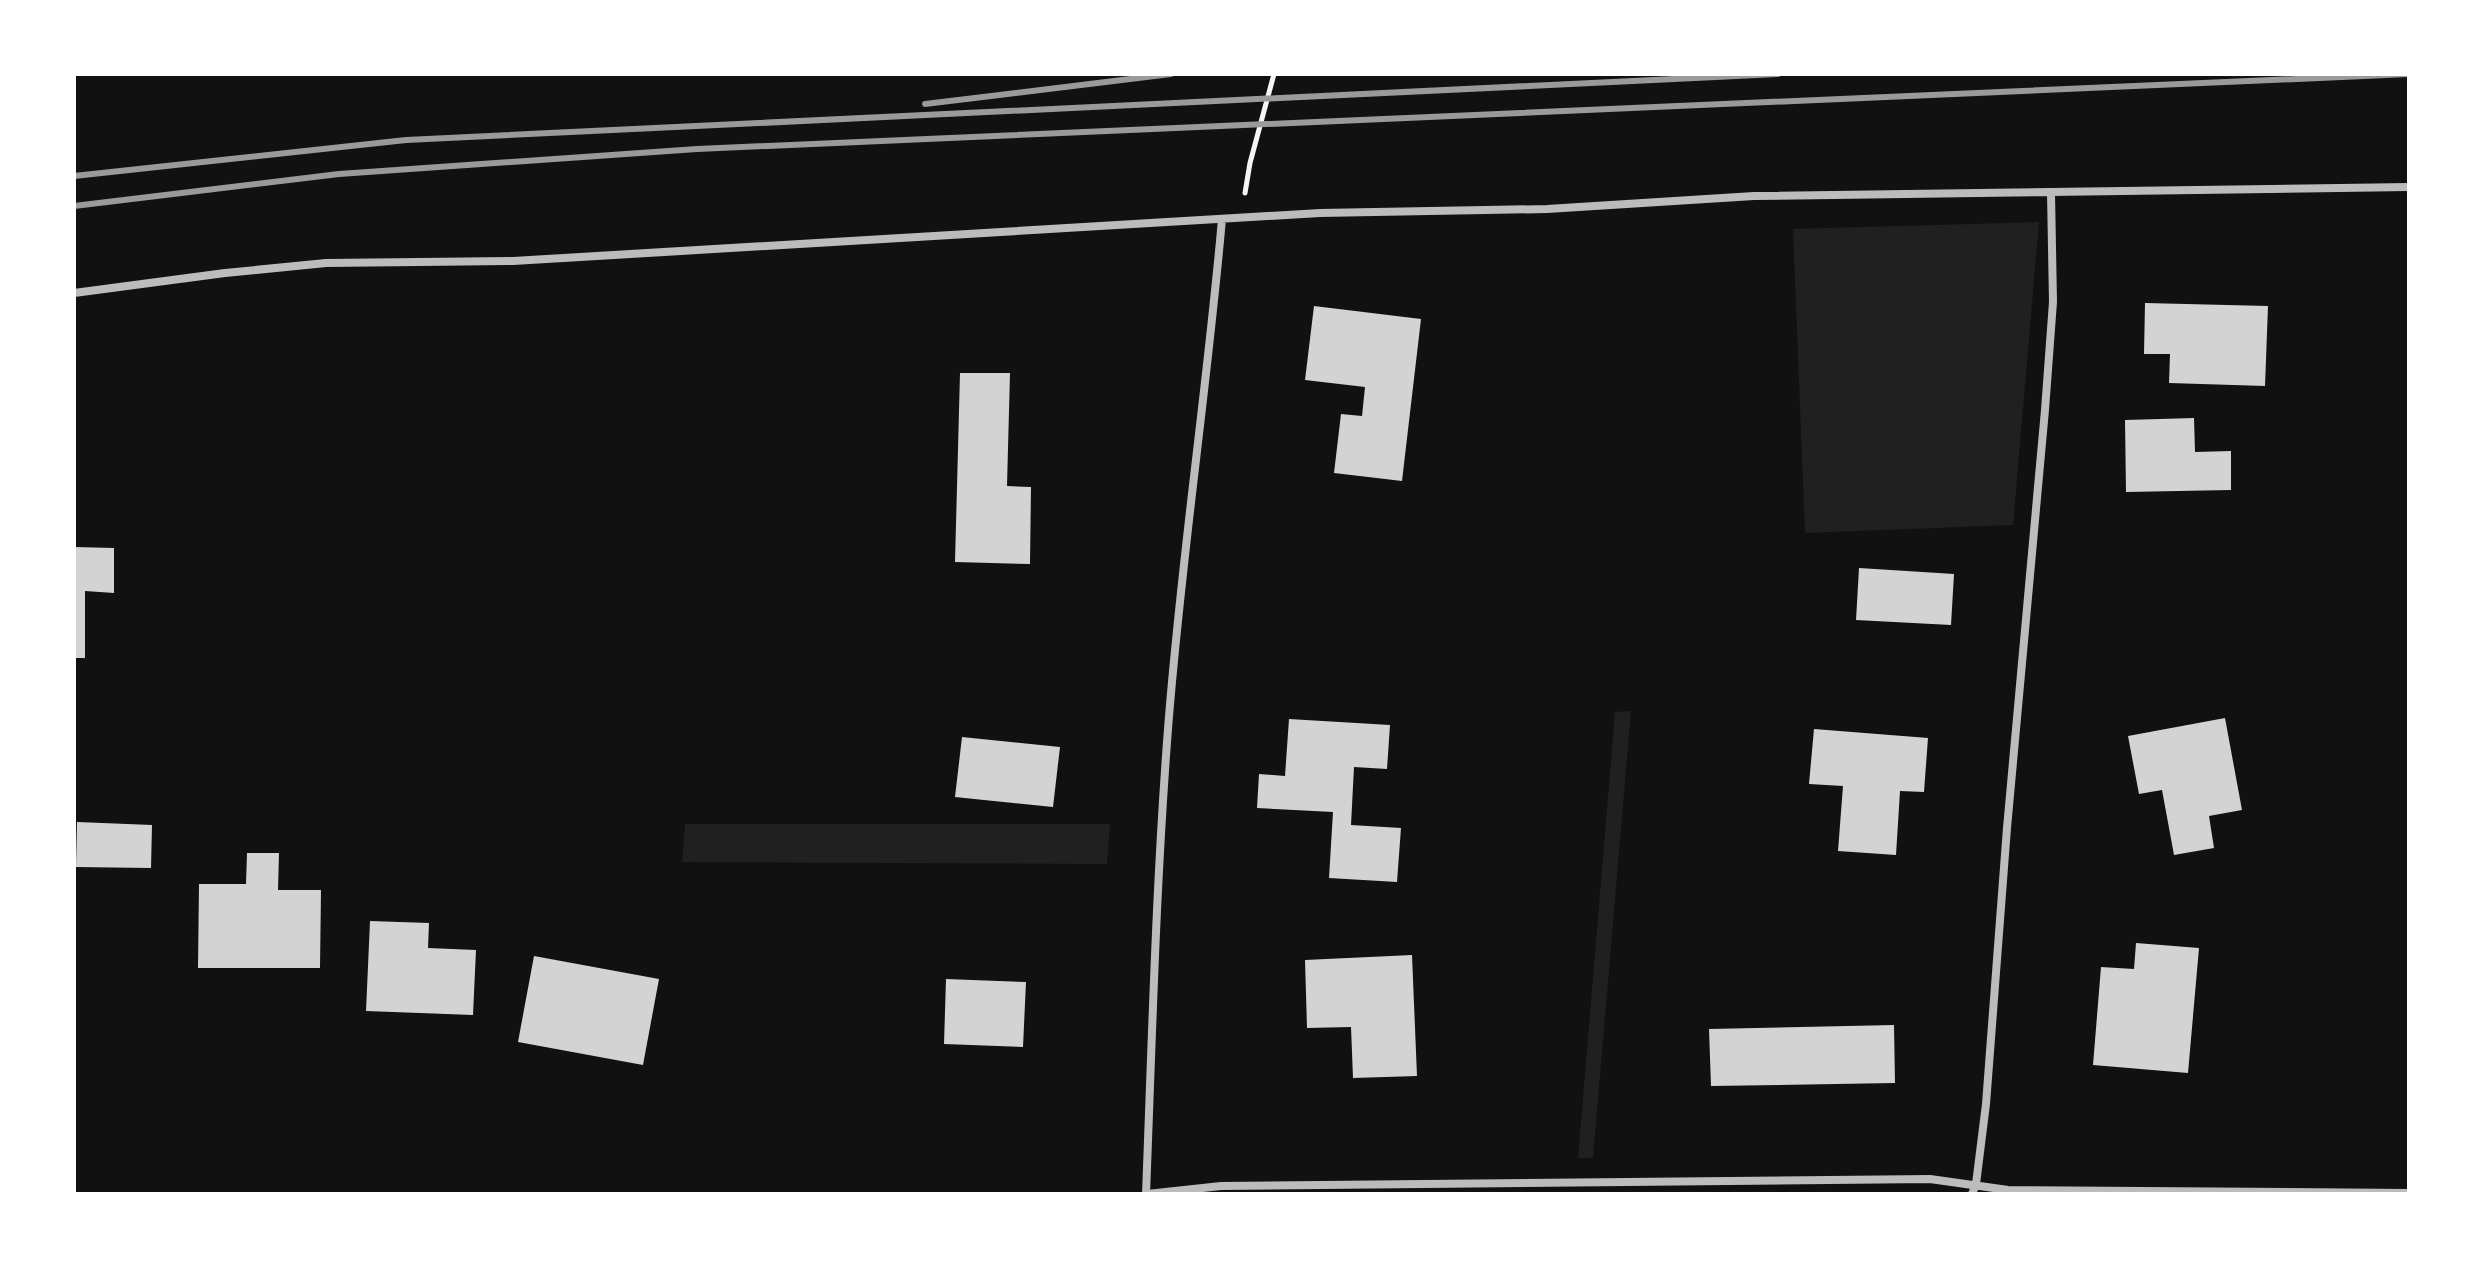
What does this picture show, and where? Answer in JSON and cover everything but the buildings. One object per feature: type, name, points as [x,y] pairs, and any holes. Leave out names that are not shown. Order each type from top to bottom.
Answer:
[{"type":"street","points":[[74,293],[326,263],[513,261],[1320,213],[1547,209],[1754,196],[2409,187]]},
{"type":"street","points":[[1972,1194],[1976,1184],[1986,1104],[2007,828],[2045,410],[2053,302],[2051,193]]},
{"type":"street","points":[[1222,219],[1168,729],[1146,1194],[1221,1186],[1930,1179],[2008,1190],[2409,1193]]},
{"type":"path","points":[[1242,218],[1250,163],[1274,74]]},
{"type":"shaded area","points":[[2039,222],[2013,525],[1805,533],[1793,229]]},
{"type":"shaded area","points":[[1631,711],[1593,1158],[1578,1158],[1615,712]]},
{"type":"shaded area","points":[[685,824],[1110,824],[1107,864],[682,862]]},
{"type":"railway","points":[[925,104],[1171,74]]},
{"type":"railway","points":[[74,176],[406,140],[1778,74]]},
{"type":"railway","points":[[74,206],[339,174],[697,149],[2409,74]]}]
